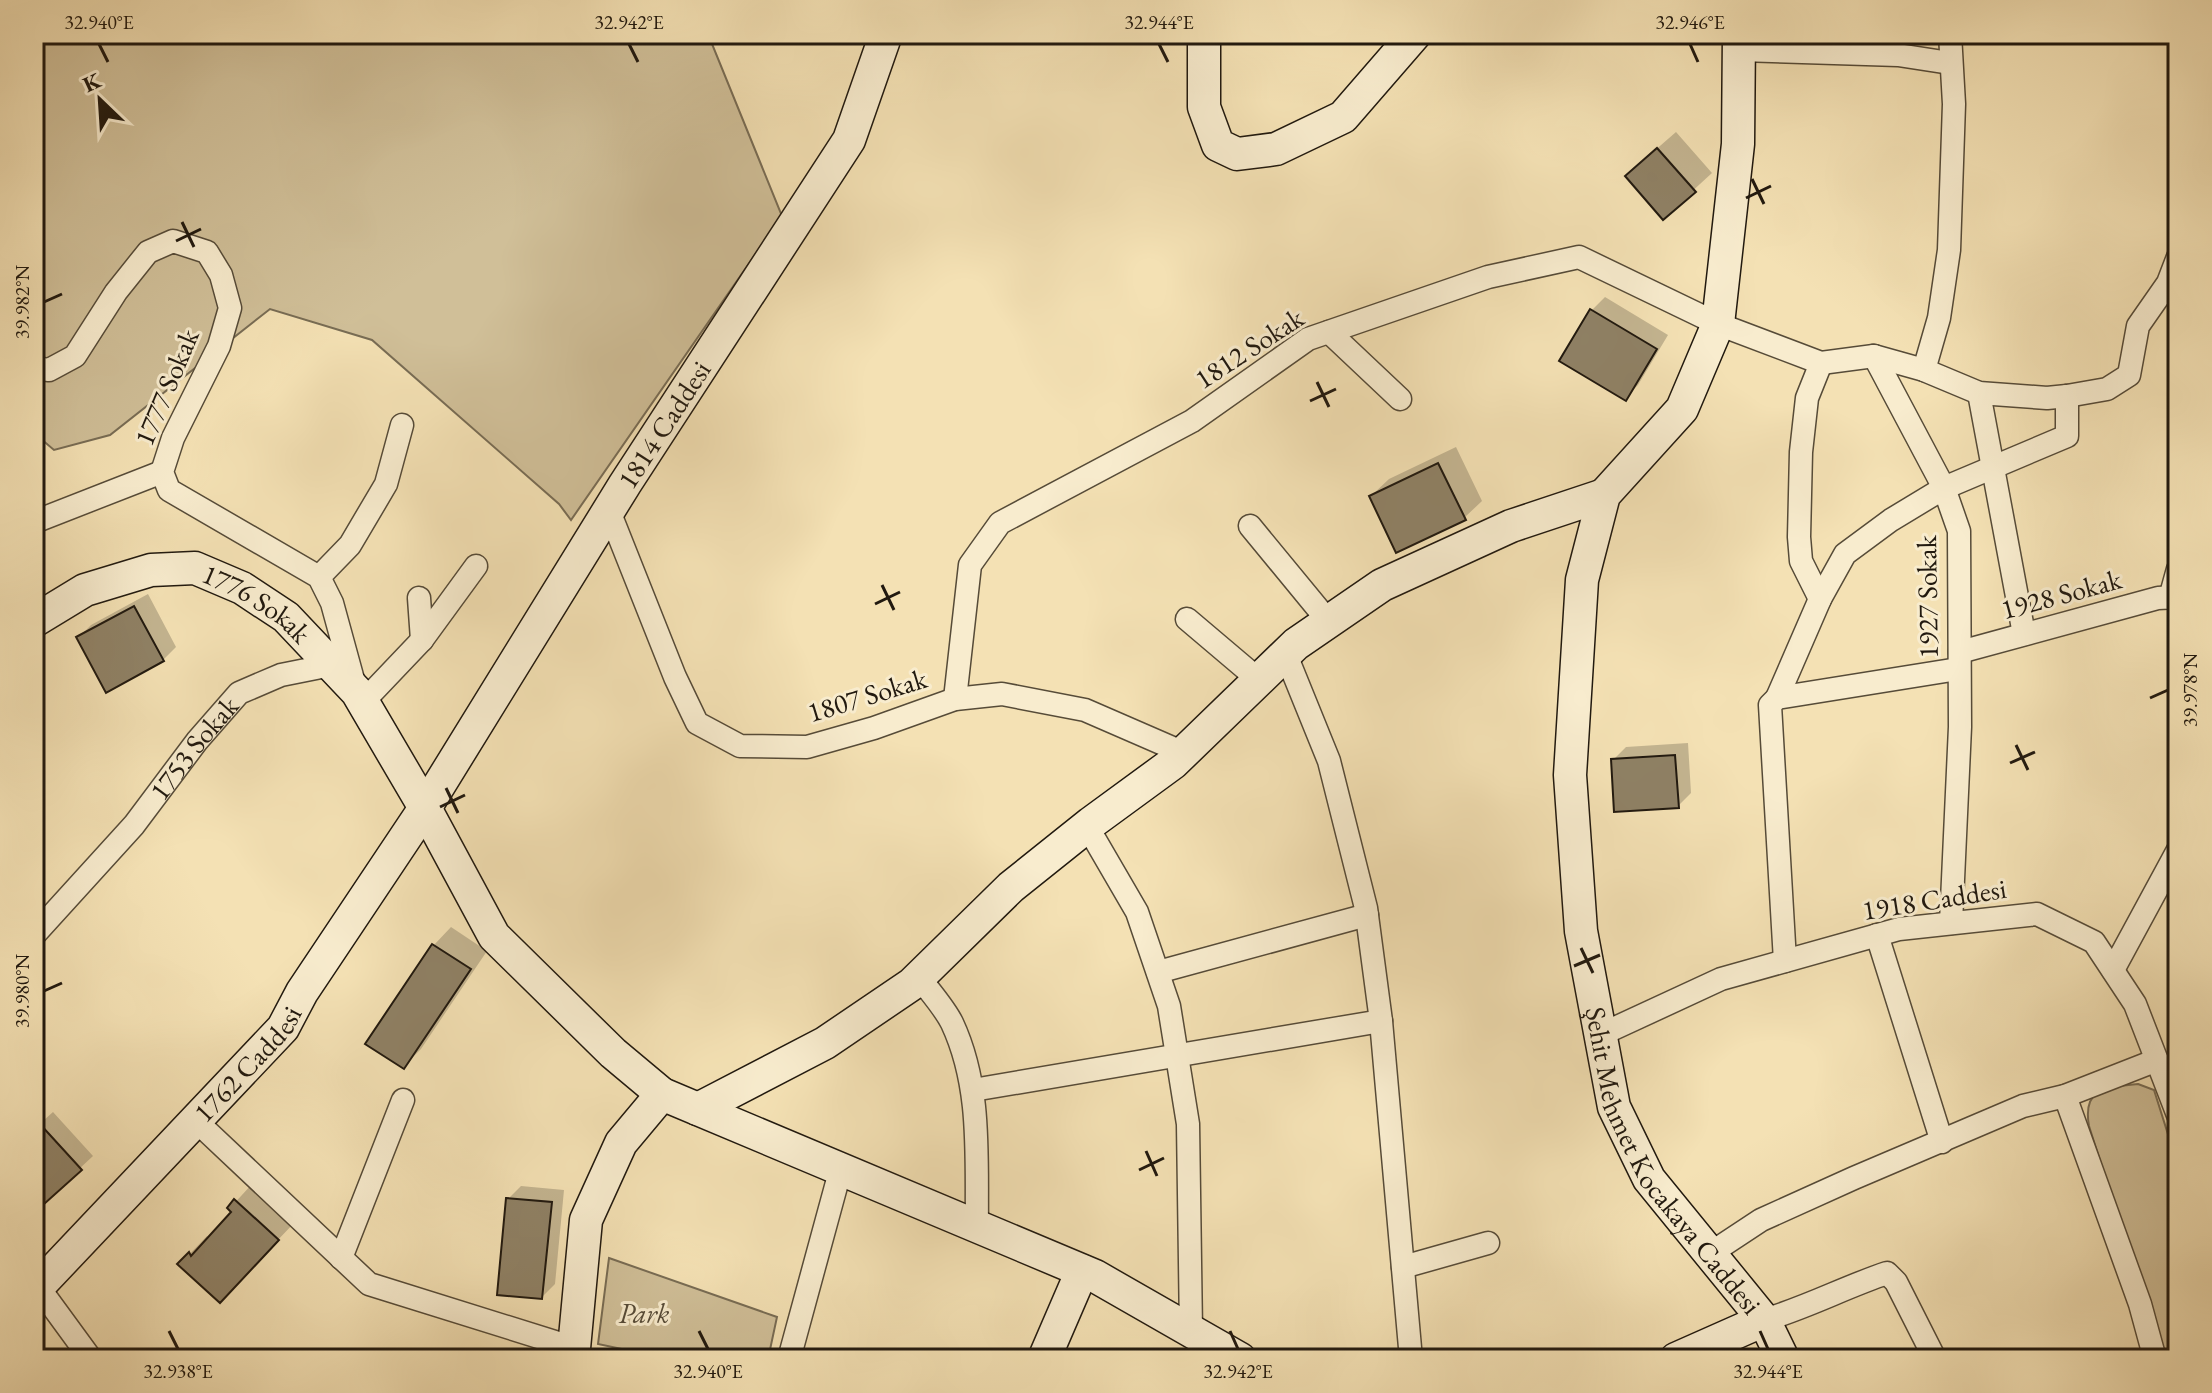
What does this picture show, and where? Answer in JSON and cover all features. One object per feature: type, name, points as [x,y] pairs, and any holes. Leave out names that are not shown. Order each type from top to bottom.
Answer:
[{"type":"street","name":"1814 Caddesi","points":[[425,808],[609,511],[849,140],[886,34]]},
{"type":"street","points":[[1204,34],[1204,107],[1218,145],[1237,154],[1276,149],[1343,117],[1415,34]]},
{"type":"street","points":[[1924,370],[1939,318],[1949,250],[1954,104],[1950,34]]},
{"type":"street","points":[[1740,42],[1898,55],[1950,63]]},
{"type":"street","name":"Şehit Mehmet Kocakaya Caddesi","points":[[1740,42],[1738,144],[1718,324],[1682,409],[1604,495],[1582,580],[1570,775],[1581,931],[1614,1107],[1649,1179],[1764,1320],[1783,1359]]},
{"type":"street","name":"1777 Sokak","points":[[34,368],[49,370],[75,356],[116,292],[148,252],[173,241],[207,252],[221,275],[230,308],[219,346],[173,438],[162,472],[169,490],[319,577]]},
{"type":"street","name":"1812 Sokak","points":[[955,699],[970,565],[1000,523],[1192,421],[1308,339],[1488,277],[1579,257],[1718,324]]},
{"type":"street","points":[[1718,324],[1821,363],[1874,356],[1924,370],[1979,393],[2047,398],[2067,396],[2107,389],[2129,375],[2138,326],[2168,283],[2178,257]]},
{"type":"street","points":[[1329,332],[1400,399]]},
{"type":"street","name":"1927 Sokak","points":[[1874,356],[1944,488],[1959,531],[1960,727],[1951,923]]},
{"type":"street","points":[[1820,599],[1801,561],[1799,537],[1801,452],[1807,398],[1821,363]]},
{"type":"street","points":[[1979,393],[2024,634]]},
{"type":"street","points":[[1785,961],[1770,705],[1777,698],[1820,599],[1845,554],[1891,520],[1944,488],[2067,436],[2067,396]]},
{"type":"street","points":[[360,697],[332,603],[319,577],[350,545],[386,484],[402,425]]},
{"type":"street","points":[[34,522],[162,472]]},
{"type":"street","points":[[698,1109],[825,1043],[919,977],[1011,887],[1184,753],[1286,655],[1382,585],[1496,532],[1604,495]]},
{"type":"street","name":"1807 Sokak","points":[[609,511],[675,677],[697,723],[740,746],[807,747],[874,728],[955,699],[1002,694],[1085,710],[1184,753]]},
{"type":"street","points":[[1250,526],[1329,622]]},
{"type":"street","points":[[360,697],[422,640],[476,566]]},
{"type":"street","name":"1776 Sokak","points":[[34,621],[85,590],[151,570],[195,568],[242,588],[286,617],[331,665]]},
{"type":"street","points":[[2174,598],[2178,569]]},
{"type":"street","points":[[419,598],[422,640]]},
{"type":"street","name":"1928 Sokak","points":[[1777,698],[1959,661],[2024,634],[2158,598],[2174,598]]},
{"type":"street","points":[[1187,619],[1259,680]]},
{"type":"street","points":[[1286,655],[1329,761],[1367,915],[1381,1021],[1411,1359]]},
{"type":"street","points":[[331,665],[360,697],[425,808],[494,936],[613,1053],[662,1094],[1082,1271],[1240,1359]]},
{"type":"street","name":"1753 Sokak","points":[[34,935],[134,825],[197,741],[239,693],[281,675],[331,665]]},
{"type":"street","name":"1762 Caddesi","points":[[36,1286],[283,1028],[302,992],[425,808]]},
{"type":"street","points":[[1087,826],[1137,912],[1169,1006],[1188,1124],[1191,1331]]},
{"type":"street","points":[[2113,970],[2178,850]]},
{"type":"street","name":"1918 Caddesi","points":[[1600,1035],[1721,979],[1877,935],[1899,929],[2037,914],[2094,942],[2135,1004],[2178,1115]]},
{"type":"street","points":[[1158,972],[1367,915]]},
{"type":"street","points":[[1877,935],[1942,1142]]},
{"type":"street","points":[[919,977],[951,1022],[969,1069],[976,1106],[977,1226]]},
{"type":"street","points":[[973,1090],[1381,1021]]},
{"type":"street","points":[[1711,1253],[1761,1220],[2023,1106],[2065,1096],[2157,1060]]},
{"type":"street","points":[[195,1120],[369,1284],[574,1354],[586,1220],[621,1143],[662,1094]]},
{"type":"street","points":[[2065,1096],[2140,1304],[2155,1359]]},
{"type":"street","points":[[341,1258],[403,1100]]},
{"type":"street","points":[[789,1359],[841,1168]]},
{"type":"street","points":[[1403,1267],[1488,1243]]},
{"type":"street","points":[[1044,1359],[1082,1271]]},
{"type":"street","points":[[1676,1359],[1764,1320],[1887,1273],[1896,1282],[1935,1359]]},
{"type":"street","points":[[36,1286],[91,1359]]},
{"type":"green space","points":[[34,34],[708,34],[782,216],[571,520],[559,504],[372,340],[270,309],[110,435],[54,450],[34,433]]},
{"type":"green space","points":[[2138,1084],[2154,1090],[2178,1166],[2178,1359],[2163,1359],[2089,1126],[2089,1103],[2093,1096],[2107,1088]]},
{"type":"green space","name":"Park","points":[[609,1258],[777,1317],[768,1359],[669,1359],[598,1344]]},
{"type":"building","points":[[1657,148],[1696,192],[1663,220],[1625,176]]},
{"type":"building","points":[[1590,309],[1657,349],[1626,401],[1559,361]]},
{"type":"building","points":[[1438,463],[1466,520],[1396,553],[1369,496]]},
{"type":"building","points":[[134,606],[164,661],[106,693],[76,637]]},
{"type":"building","points":[[1675,755],[1679,808],[1614,812],[1611,759]]},
{"type":"building","points":[[432,944],[471,969],[404,1069],[365,1044]]},
{"type":"building","points":[[39,1123],[82,1170],[34,1213],[34,1128]]},
{"type":"building","points":[[506,1198],[552,1202],[542,1299],[497,1295]]},
{"type":"building","points":[[234,1199],[279,1240],[220,1303],[177,1264],[189,1252],[191,1256],[231,1212],[227,1208]]}]
